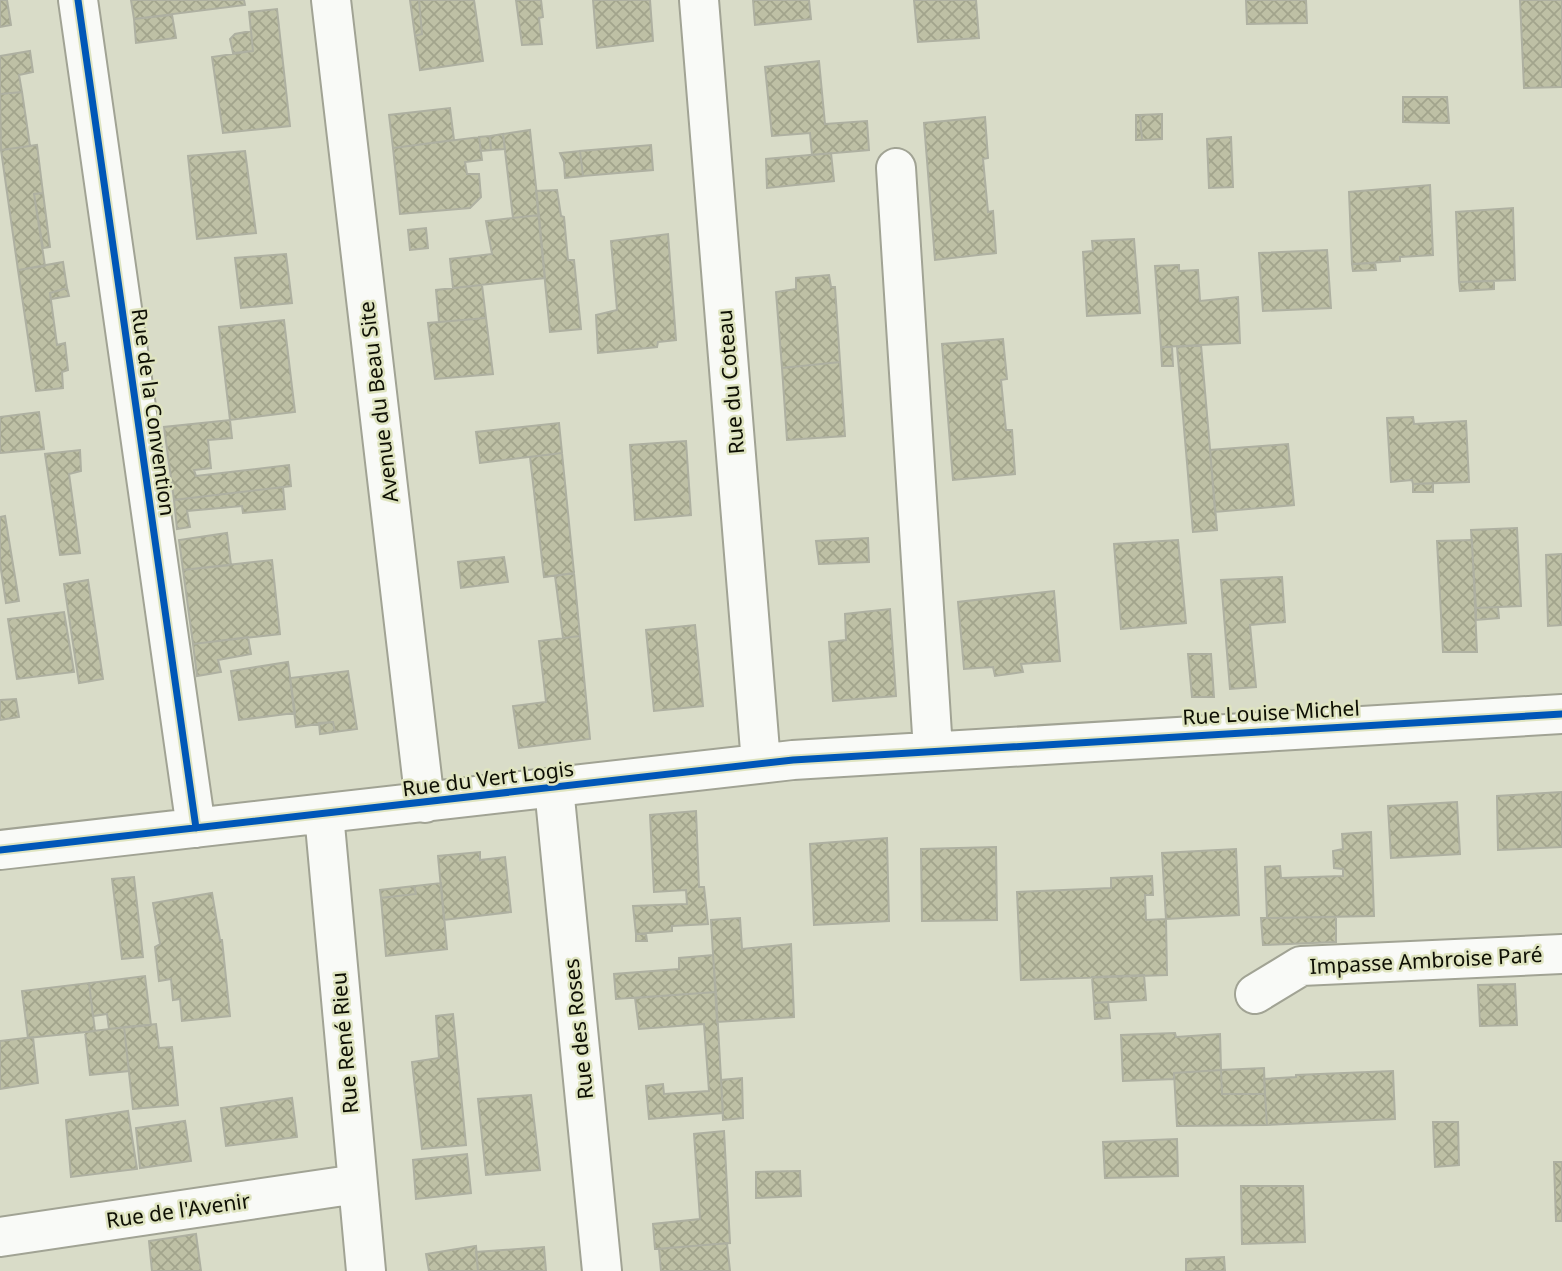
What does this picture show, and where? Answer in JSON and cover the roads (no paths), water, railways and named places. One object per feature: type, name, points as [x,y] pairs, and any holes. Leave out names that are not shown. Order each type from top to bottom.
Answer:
[{"type":"street","name":"Rue de la Convention","points":[[78,0],[196,828]]},
{"type":"street","name":"Avenue du Beau Site","points":[[331,0],[425,803]]},
{"type":"street","name":"Rue du Coteau","points":[[699,0],[761,764]]},
{"type":"street","points":[[896,168],[933,750]]},
{"type":"street","name":"Rue Louise Michel","points":[[981,747],[1562,714]]},
{"type":"street","name":"Rue du Vert Logis","points":[[0,850],[761,764],[981,747]]},
{"type":"street","name":"Rue des Roses","points":[[554,788],[603,1271]]},
{"type":"street","name":"Rue René Rieu","points":[[324,814],[366,1271]]},
{"type":"street","name":"Impasse Ambroise Paré","points":[[1255,994],[1301,965],[1562,954]]},
{"type":"street","name":"Rue de l'Avenir","points":[[0,1237],[356,1184]]}]
